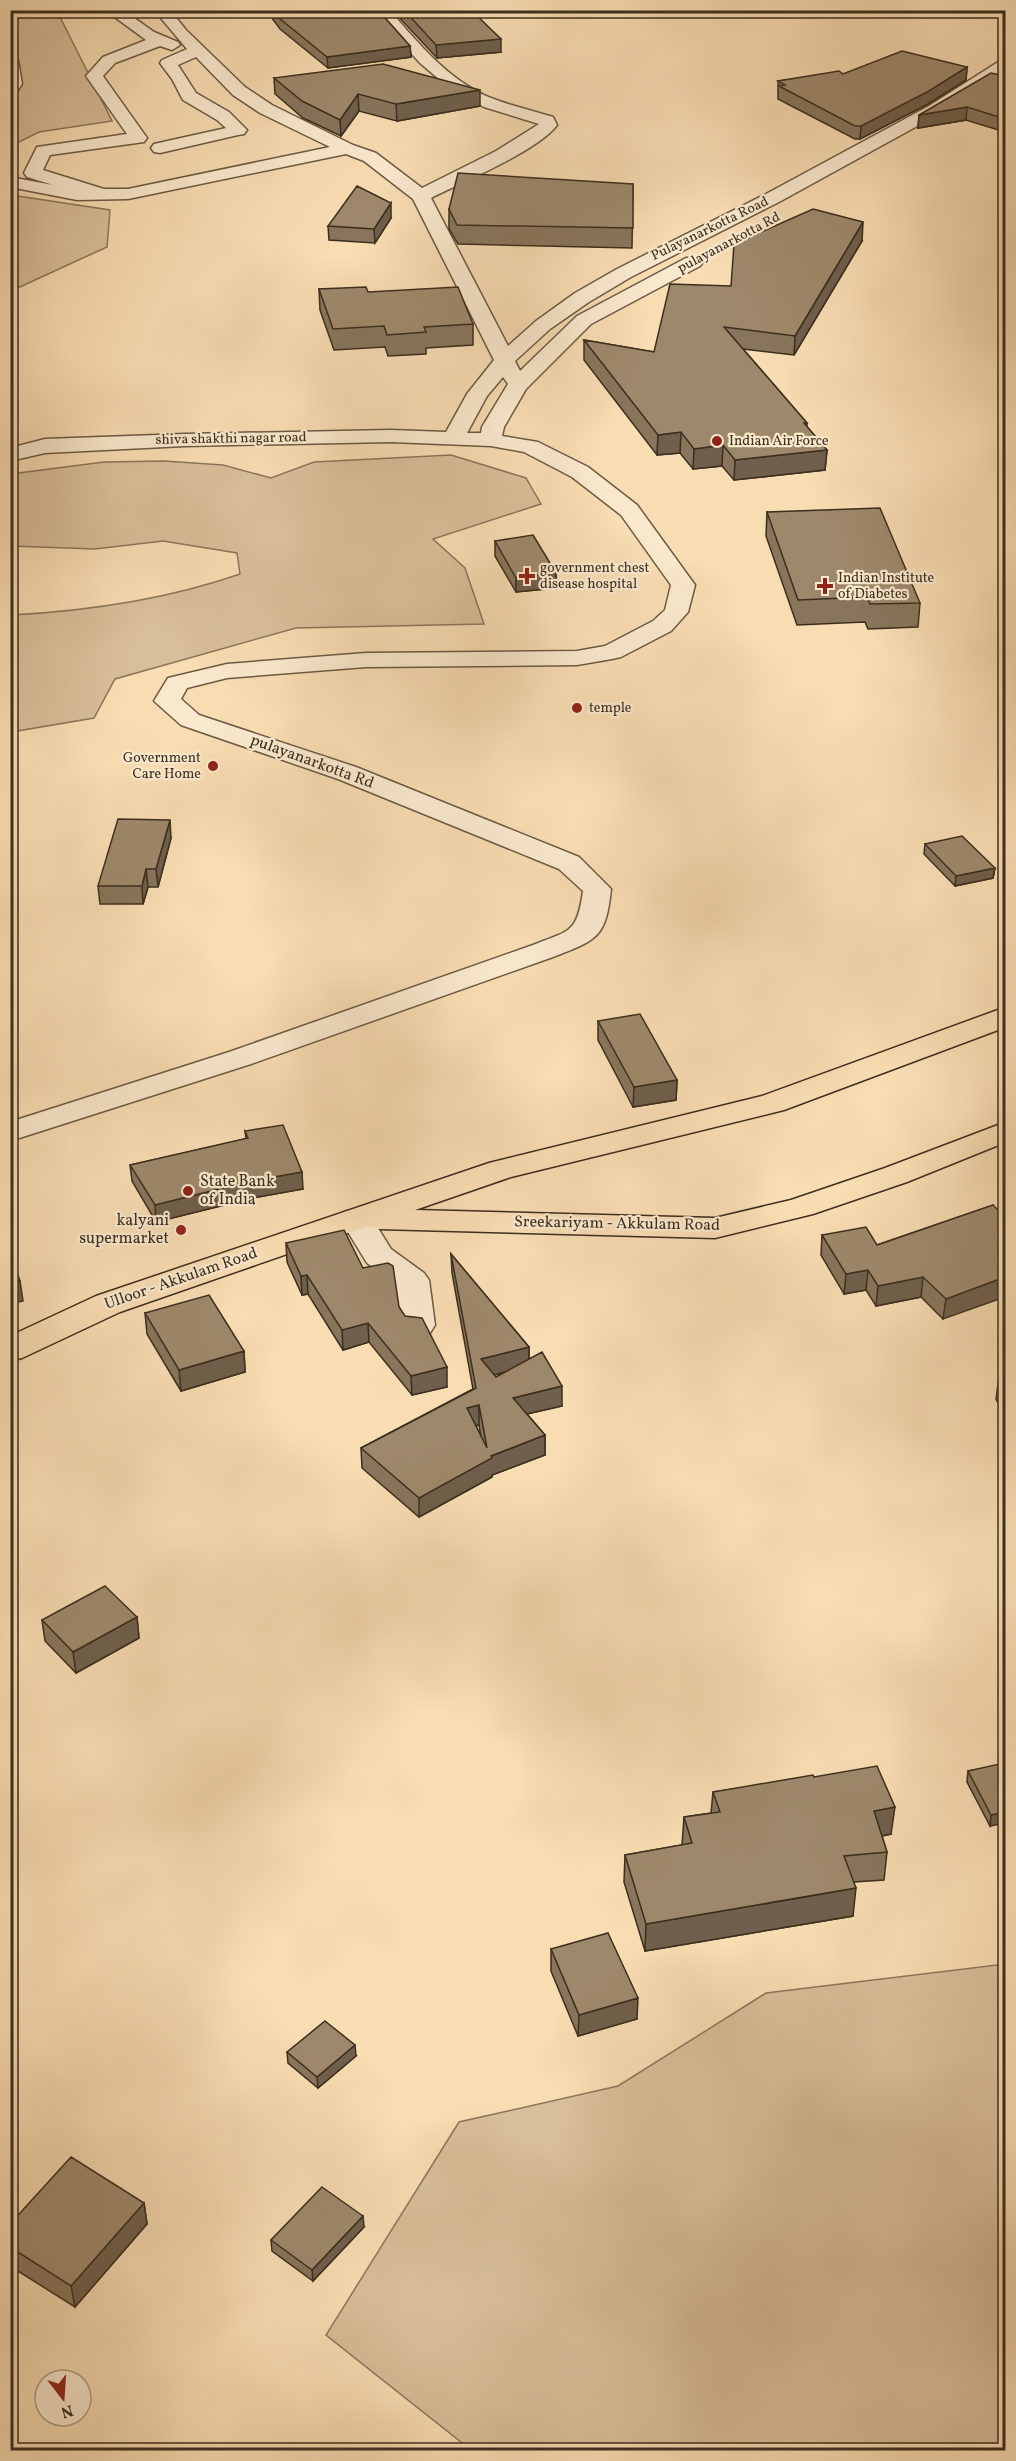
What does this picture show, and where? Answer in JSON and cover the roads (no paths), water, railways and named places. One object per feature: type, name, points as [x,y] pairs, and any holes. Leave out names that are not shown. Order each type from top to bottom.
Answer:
[{"type":"main road","name":"Ulloor - Akkulam Road","points":[[10,1350],[108,1304],[500,1170],[773,1103],[1005,1016]]},
{"type":"main road","name":"Sreekariyam - Akkulam Road","points":[[356,1219],[715,1228],[801,1208],[896,1175],[1005,1131]]},
{"type":"street","points":[[112,10],[148,35],[198,56]]},
{"type":"street","points":[[170,10],[165,14],[198,56],[238,91],[266,109],[347,149],[370,157],[421,196],[517,386]]},
{"type":"street","points":[[377,10],[386,16],[426,62],[448,80],[474,96],[547,121],[548,125],[502,155],[421,196]]},
{"type":"street","points":[[108,196],[33,173],[43,151],[138,138],[94,76],[109,60],[160,40]]},
{"type":"street","points":[[160,148],[238,130],[223,116],[189,96],[180,78],[168,63],[198,56]]},
{"type":"street","points":[[10,60],[14,84],[10,89]]},
{"type":"street","points":[[403,66],[426,62]]},
{"type":"street","name":"Pulayanarkotta Road","points":[[453,438],[466,408],[492,372],[544,323],[627,270],[756,207],[944,103],[994,72],[1005,62]]},
{"type":"street","points":[[987,100],[1005,86]]},
{"type":"street","points":[[238,91],[262,87]]},
{"type":"street","points":[[906,146],[970,111]]},
{"type":"street","points":[[10,182],[77,195],[108,196],[128,194],[347,149]]},
{"type":"street","points":[[810,199],[876,162]]},
{"type":"street","name":"pulayanarkotta Rd","points":[[491,440],[493,427],[517,386],[584,320],[709,254]]},
{"type":"street","name":"shiva shakthi nagar road","points":[[10,455],[45,446],[185,440],[381,436],[453,438]]},
{"type":"street","name":"pulayanarkotta Rd","points":[[10,1132],[240,1058],[531,955],[584,935],[594,921],[597,889],[569,863],[347,773],[190,720],[167,701],[177,683],[227,671],[366,660],[577,658],[612,652],[662,626],[676,612],[683,585],[629,510],[580,472],[530,447],[491,440],[453,438]]},
{"type":"street","points":[[356,1219],[379,1256],[412,1280],[418,1325]]},
{"type":"place","name":"Indian Air Force","points":[[717,441]]},
{"type":"place","name":"government chest disease hospital","points":[[527,576]]},
{"type":"place","name":"Indian Institute of Diabetes","points":[[825,586]]},
{"type":"place","name":"temple","points":[[577,708]]},
{"type":"place","name":"Government Care Home","points":[[213,766]]},
{"type":"place","name":"State Bank of India","points":[[188,1191]]},
{"type":"place","name":"kalyani supermarket","points":[[181,1230]]}]
